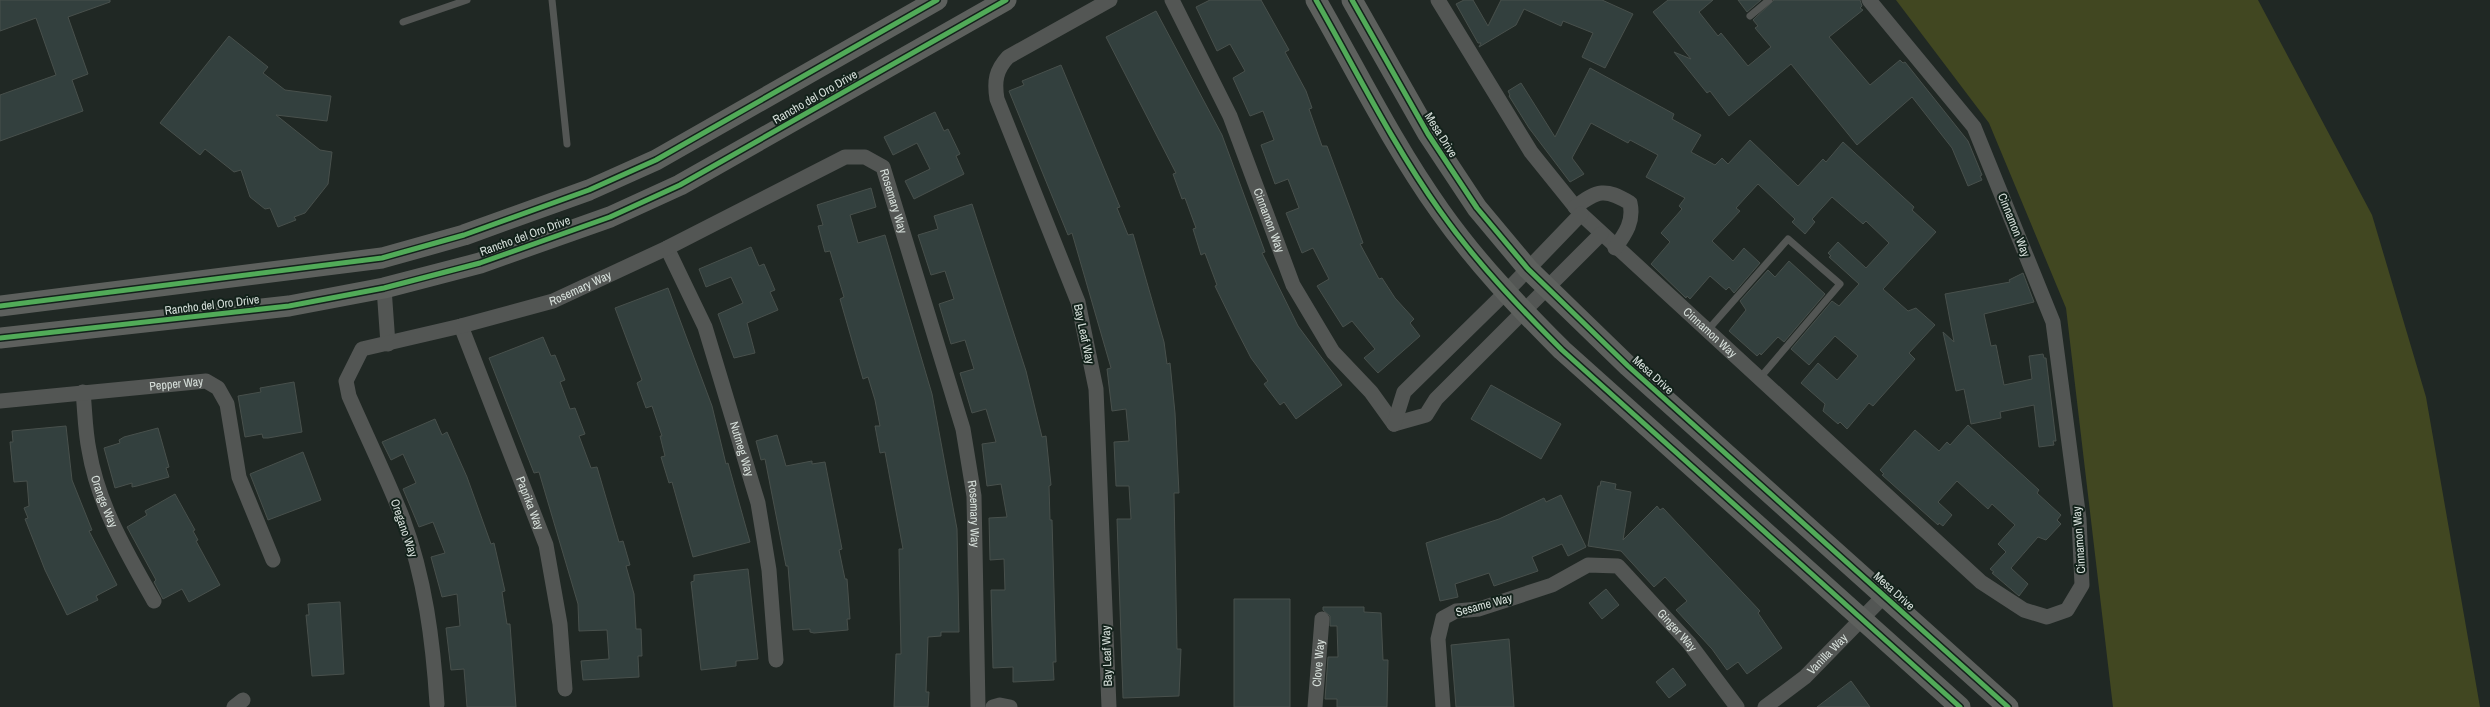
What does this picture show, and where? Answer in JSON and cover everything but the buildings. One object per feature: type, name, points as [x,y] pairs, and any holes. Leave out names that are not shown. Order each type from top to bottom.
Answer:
[{"type":"main road","name":"Rancho del Oro Drive","points":[[0,306],[382,258],[464,235],[589,190],[656,160],[937,0]]},
{"type":"main road","name":"Rancho del Oro Drive","points":[[0,338],[214,316],[289,306],[384,288],[480,263],[610,217],[680,185],[1006,0]]},
{"type":"main road","points":[[1316,0],[1407,159],[1439,211],[1505,293],[1562,350],[1960,707]]},
{"type":"main road","name":"Mesa Drive","points":[[1352,0],[1428,134],[1477,208],[1528,269],[1628,366],[2008,707]]},
{"type":"street","name":"Bay Leaf Way","points":[[1109,707],[1096,388],[1078,302],[997,99],[994,83],[999,66],[1008,57],[1075,18],[1110,0]]},
{"type":"street","name":"Cinnamon Way","points":[[1172,0],[1230,116],[1292,285],[1333,352],[1371,392],[1394,424]]},
{"type":"street","name":"Cinnamon Way","points":[[1438,0],[1531,152],[1578,210],[1601,234],[1981,582],[2024,610],[2047,617],[2067,610],[2082,584],[2079,519],[2053,322],[1974,127],[1869,0]]},
{"type":"street","name":"Rosemary Way","points":[[354,362],[362,349],[461,326],[553,300],[667,248],[845,157],[865,157],[883,167],[963,429],[974,496],[978,707]]},
{"type":"street","points":[[1394,424],[1404,392],[1528,269],[1592,195],[1603,192],[1615,194],[1630,203],[1632,213],[1628,230],[1615,248]]},
{"type":"street","points":[[1394,424],[1426,415],[1436,398],[1548,289],[1601,234]]},
{"type":"street","name":"Nutmeg Way","points":[[667,248],[706,327],[758,503],[769,570],[776,660]]},
{"type":"street","points":[[384,288],[388,344]]},
{"type":"street","name":"Paprika Way","points":[[461,326],[546,545],[560,624],[565,688]]},
{"type":"street","name":"Oregano Way","points":[[354,362],[346,381],[349,396],[403,520],[424,592],[433,648],[437,704]]},
{"type":"street","name":"Pepper Way","points":[[0,401],[206,381],[218,388],[226,404],[239,477],[273,560]]},
{"type":"street","name":"Orange Way","points":[[83,392],[89,450],[101,495],[123,547],[154,601]]},
{"type":"street","name":"Sesame Way","points":[[1443,707],[1438,639],[1443,618],[1456,611],[1479,609],[1552,585],[1588,565],[1610,564]]},
{"type":"street","name":"Ginger Way","points":[[1610,564],[1618,566],[1688,643],[1737,707]]},
{"type":"street","name":"Vanilla Way","points":[[1765,707],[1782,702],[1884,596]]},
{"type":"street","name":"Clove Way","points":[[1315,707],[1322,619]]},
{"type":"street","points":[[992,707],[1000,705],[1010,707]]},
{"type":"lane","points":[[403,22],[467,0]]},
{"type":"lane","points":[[552,0],[567,144]]},
{"type":"lane","points":[[1750,16],[1769,0]]},
{"type":"lane","points":[[1707,331],[1788,239],[1840,284],[1758,379]]},
{"type":"green space","points":[[1896,0],[2258,0],[2372,215],[2426,397],[2480,707],[2113,707],[2066,308],[1989,123]]},
{"type":"cycle path","points":[[0,306],[382,258],[464,235],[589,190],[656,160],[937,0]]},
{"type":"cycle path","points":[[0,338],[289,306],[384,288],[480,263],[610,217],[680,185],[1006,0]]},
{"type":"cycle path","points":[[1316,0],[1406,160],[1454,230],[1498,283],[1562,350],[1960,707]]},
{"type":"cycle path","points":[[1352,0],[1428,134],[1477,208],[1528,269],[1628,366],[2008,707]]}]
